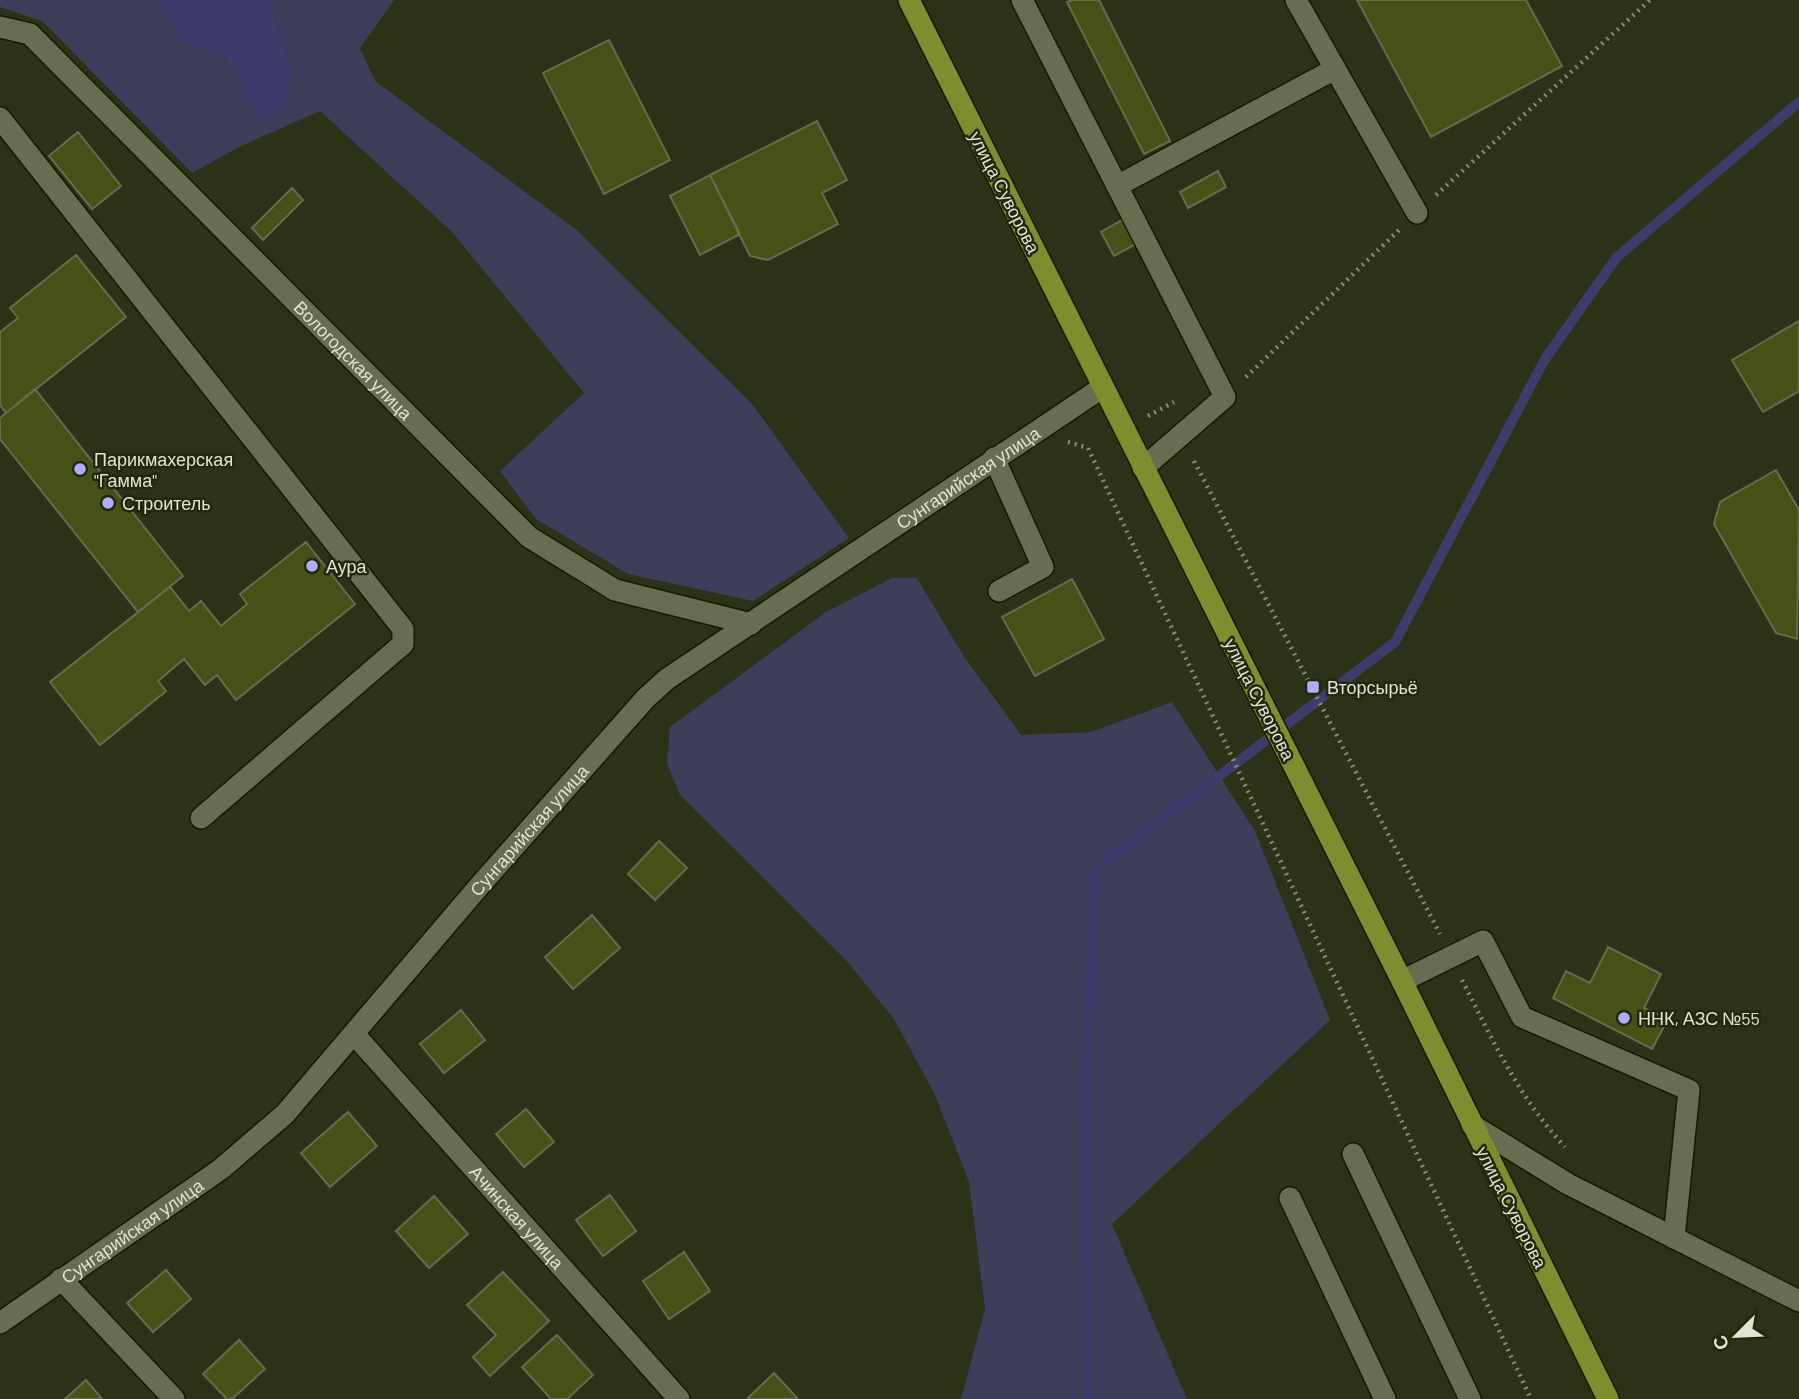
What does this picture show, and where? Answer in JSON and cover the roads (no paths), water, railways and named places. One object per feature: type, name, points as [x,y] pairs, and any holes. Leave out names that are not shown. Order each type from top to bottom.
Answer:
[{"type":"main road","name":"улица Суворова","points":[[909,0],[1402,981],[1608,1399]]},
{"type":"street","points":[[1022,0],[1225,397],[1143,468]]},
{"type":"street","points":[[1296,0],[1417,213]]},
{"type":"street","name":"Вологодская улица","points":[[0,27],[30,34],[529,537],[615,590],[751,624]]},
{"type":"street","points":[[1117,186],[1333,69]]},
{"type":"street","points":[[0,118],[403,629],[403,643],[201,818]]},
{"type":"street","name":"Сунгарийская улица","points":[[0,1323],[221,1169],[285,1114],[481,884],[646,698],[667,679],[1102,387]]},
{"type":"street","points":[[994,458],[1043,567],[999,591]]},
{"type":"street","points":[[1402,981],[1483,941],[1522,1017],[1689,1090],[1674,1238]]},
{"type":"street","name":"Ачинская улица","points":[[354,1034],[680,1399]]},
{"type":"street","points":[[1472,1125],[1568,1184],[1799,1301]]},
{"type":"street","points":[[1353,1154],[1470,1399]]},
{"type":"street","points":[[1290,1198],[1385,1399]]},
{"type":"street","points":[[61,1279],[174,1399]]},
{"type":"waterway","points":[[1088,1399],[1086,1074],[1096,870],[1395,642],[1545,359],[1617,257],[1799,102]]},
{"type":"place","name":"Парикмахерская \"Гамма\"","points":[[80,469]]},
{"type":"place","name":"Строитель","points":[[108,503]]},
{"type":"place","name":"Аура","points":[[312,566]]},
{"type":"place","name":"Вторсырьё","points":[[1313,687]]},
{"type":"place","name":"ННК, АЗС №55","points":[[1624,1018]]}]
